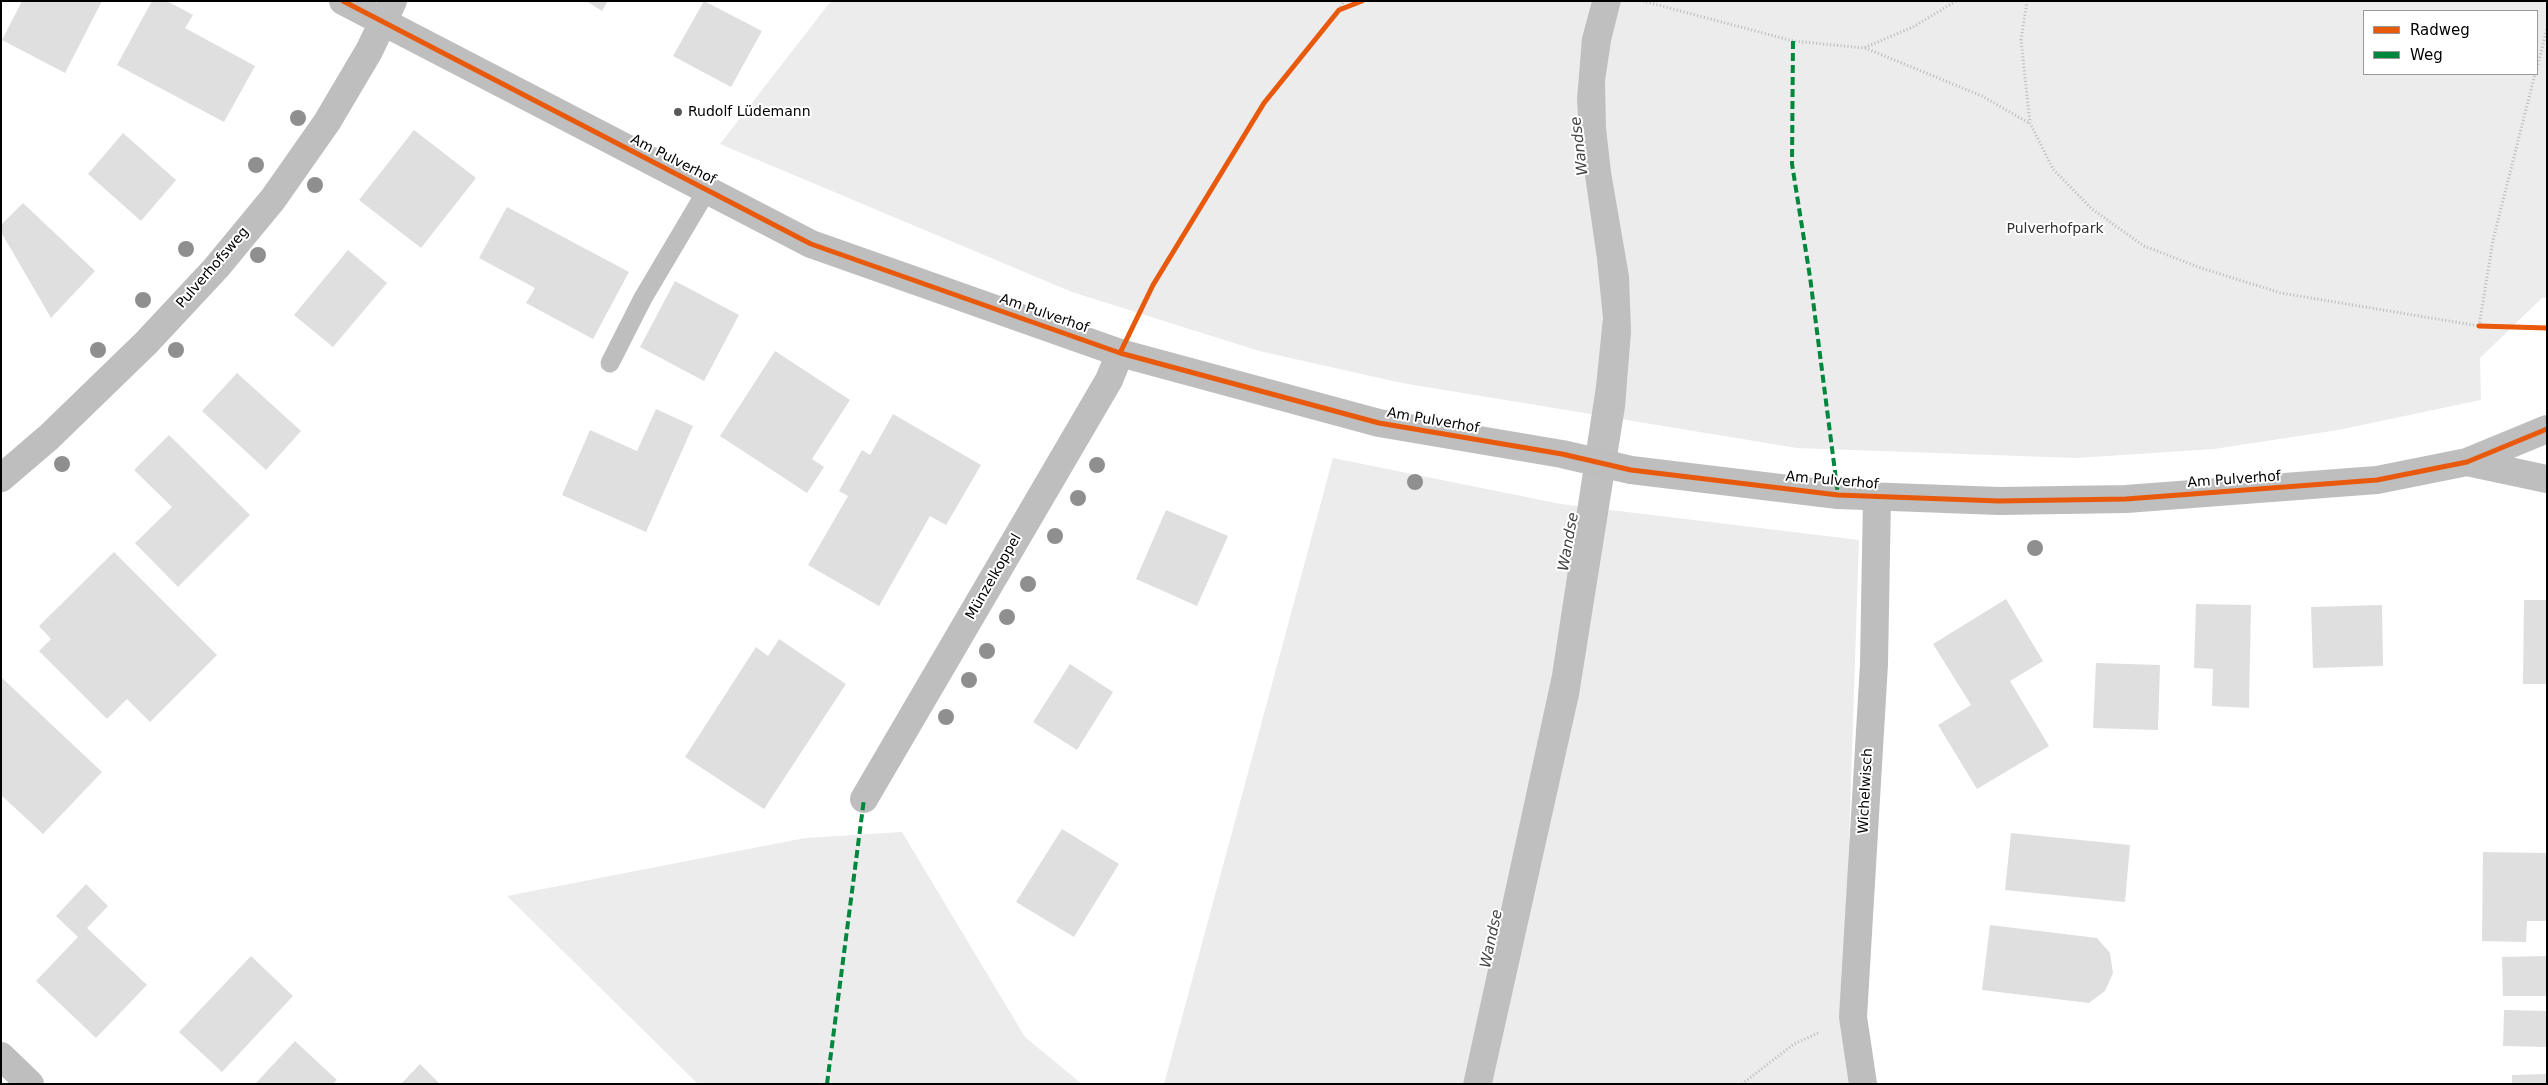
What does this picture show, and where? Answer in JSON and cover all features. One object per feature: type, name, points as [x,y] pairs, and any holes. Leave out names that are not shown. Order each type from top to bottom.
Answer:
[{"type":"street","name":"Am Pulverhof","points":[[343,1],[388,12],[707,190],[810,244],[1120,353],[1379,423],[1562,454],[1631,470],[1878,497],[1999,501],[2136,499],[2377,480],[2467,462],[2547,429]]},
{"type":"street","name":"Pulverhofsweg","points":[[1,478],[49,436],[146,343],[235,245],[273,199],[327,122],[369,51],[388,12]]},
{"type":"street","name":"Münzelkoppel","points":[[864,799],[1109,380],[1120,353]]},
{"type":"street","name":"Am Pulverhof","points":[[2467,462],[2547,478]]},
{"type":"street","name":"Wichelwisch","points":[[1863,1084],[1853,1017],[1874,664],[1878,497]]},
{"type":"street","points":[[1,1056],[30,1084]]},
{"type":"lane","points":[[610,363],[643,298],[707,190]]},
{"type":"path","points":[[1339,10],[1344,1]]},
{"type":"path","points":[[1643,1],[1793,41],[1864,48],[1982,96],[2030,123]]},
{"type":"path","points":[[1864,48],[1914,27],[1956,1]]},
{"type":"path","points":[[2027,1],[2021,40],[2030,123],[2053,169],[2092,209],[2144,246],[2201,268],[2281,293],[2478,326],[2547,328]]},
{"type":"path","points":[[2538,64],[2547,28]]},
{"type":"path","points":[[2478,326],[2493,240],[2535,75]]},
{"type":"path","points":[[1742,1084],[1794,1044],[1853,1017]]},
{"type":"green space","name":"Pulverhofpark","points":[[831,1],[2547,1],[2547,298],[2542,298],[2480,358],[2481,400],[2338,430],[2214,449],[2076,458],[1797,448],[1402,383],[1259,351],[1072,292],[720,144]]},
{"type":"green space","points":[[1333,458],[1561,504],[1859,540],[1844,994],[1855,1084],[1164,1084]]},
{"type":"green space","points":[[902,832],[1025,1037],[1082,1084],[698,1084],[507,896],[805,838]]},
{"type":"shaded area","points":[[1592,1],[1621,1],[1611,41],[1605,81],[1606,128],[1611,172],[1629,276],[1631,332],[1625,407],[1579,695],[1492,1084],[1463,1084],[1552,675],[1596,386],[1603,318],[1597,259],[1579,134],[1577,99],[1582,38]]},
{"type":"building","points":[[22,1],[102,1],[65,73],[2,40]]},
{"type":"building","points":[[152,1],[167,1],[193,15],[185,28],[255,66],[224,122],[117,65]]},
{"type":"building","points":[[586,1],[608,1],[602,11]]},
{"type":"building","points":[[704,1],[762,31],[731,87],[673,56]]},
{"type":"building","points":[[414,130],[476,178],[421,248],[359,200]]},
{"type":"building","points":[[123,133],[176,180],[141,221],[88,174]]},
{"type":"building","points":[[23,203],[95,271],[51,318],[1,232],[1,225]]},
{"type":"building","points":[[507,207],[629,272],[593,339],[526,303],[535,288],[479,258]]},
{"type":"building","points":[[348,250],[387,283],[333,347],[294,315]]},
{"type":"building","points":[[675,281],[739,315],[704,381],[640,347]]},
{"type":"building","points":[[775,351],[850,400],[812,459],[824,467],[807,493],[720,436]]},
{"type":"building","points":[[237,373],[301,431],[266,470],[202,411]]},
{"type":"building","points":[[656,409],[693,426],[646,532],[562,495],[590,430],[637,451]]},
{"type":"building","points":[[893,414],[981,465],[946,525],[930,516],[879,606],[808,565],[848,496],[839,491],[862,450],[870,455]]},
{"type":"building","points":[[169,435],[250,515],[178,587],[135,543],[172,507],[134,470]]},
{"type":"building","points":[[1166,510],[1228,536],[1197,606],[1136,579]]},
{"type":"building","points":[[114,552],[217,655],[150,722],[127,699],[107,719],[39,651],[51,639],[39,626]]},
{"type":"building","points":[[2006,599],[2043,661],[2010,681],[2049,746],[1977,789],[1938,725],[1971,705],[1933,644]]},
{"type":"building","points":[[2524,600],[2547,600],[2547,684],[2523,684]]},
{"type":"building","points":[[2196,604],[2251,605],[2249,708],[2212,706],[2213,669],[2194,668]]},
{"type":"building","points":[[2382,605],[2383,666],[2313,668],[2311,607]]},
{"type":"building","points":[[779,639],[846,684],[764,809],[685,757],[756,647],[768,656]]},
{"type":"building","points":[[2096,663],[2160,665],[2158,730],[2093,728]]},
{"type":"building","points":[[1070,664],[1113,692],[1077,750],[1033,722]]},
{"type":"building","points":[[1,677],[102,772],[43,834],[1,795]]},
{"type":"building","points":[[1062,829],[1119,864],[1074,937],[1016,902]]},
{"type":"building","points":[[2011,833],[2130,845],[2125,902],[2005,890]]},
{"type":"building","points":[[2483,852],[2547,853],[2547,921],[2527,921],[2526,942],[2482,941]]},
{"type":"building","points":[[86,884],[108,906],[87,928],[147,985],[96,1038],[36,981],[78,937],[56,916]]},
{"type":"building","points":[[1990,925],[2097,938],[2110,953],[2113,973],[2105,991],[2089,1003],[1982,990]]},
{"type":"building","points":[[251,956],[293,996],[222,1072],[179,1032]]},
{"type":"building","points":[[2547,956],[2547,996],[2503,996],[2502,957]]},
{"type":"building","points":[[2504,1010],[2547,1011],[2547,1047],[2503,1046]]},
{"type":"building","points":[[295,1041],[337,1080],[333,1084],[255,1084]]},
{"type":"building","points":[[420,1064],[440,1084],[401,1084]]},
{"type":"building","points":[[2547,1074],[2547,1084],[2512,1084],[2512,1075]]},
{"type":"marked path","points":[[1793,41],[1792,164],[1810,277],[1838,495]]},
{"type":"marked path","points":[[827,1084],[864,799]]},
{"type":"cycle path","points":[[343,1],[811,244],[1120,353],[1379,423],[1562,454],[1631,470],[1838,495],[1999,501],[2126,499],[2377,480],[2467,462],[2547,429]]},
{"type":"cycle path","points":[[1120,353],[1153,285],[1264,103],[1339,10],[1362,1]]},
{"type":"cycle path","points":[[2479,326],[2547,328]]},
{"type":"place","name":"Rudolf Lüdemann","points":[[678,112]]},
{"type":"water label","name":"Wandse","points":[[1580,146]]},
{"type":"water label","name":"Wandse","points":[[1569,542]]},
{"type":"water label","name":"Wandse","points":[[1492,939]]}]
